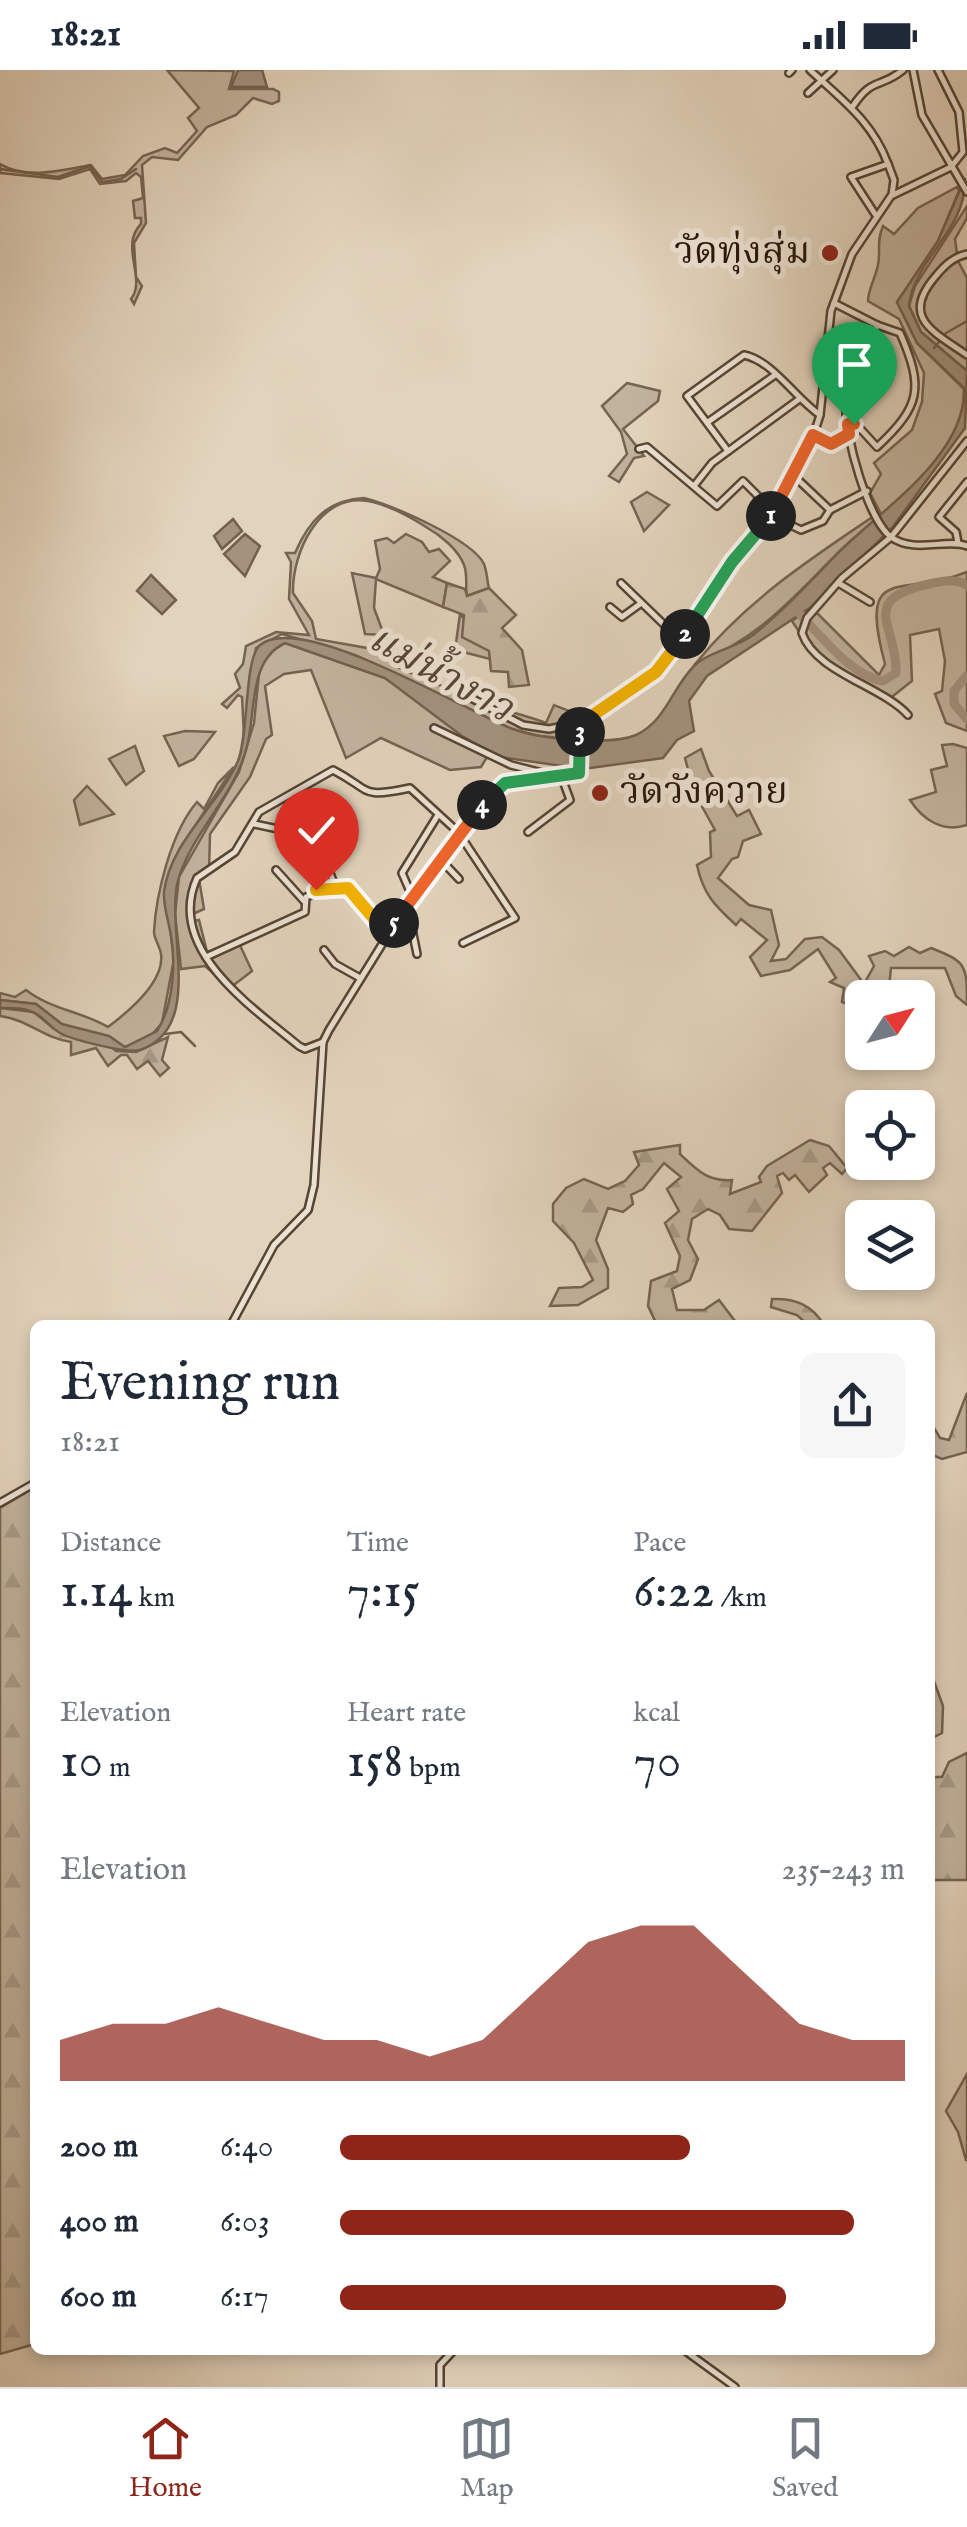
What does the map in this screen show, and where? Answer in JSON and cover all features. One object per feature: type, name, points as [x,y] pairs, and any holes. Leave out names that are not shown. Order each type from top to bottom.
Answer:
[{"type":"street","points":[[810,70],[854,106],[878,140],[894,180],[891,196]]},
{"type":"street","points":[[808,93],[832,70]]},
{"type":"street","points":[[854,106],[872,83],[889,80],[903,70]]},
{"type":"street","points":[[913,70],[922,115],[967,192]]},
{"type":"street","points":[[448,686],[523,724],[548,729],[582,725],[656,672],[681,641],[732,562],[773,514],[813,435],[820,415],[834,303],[852,254],[891,196],[951,167],[963,152],[963,126],[938,70]]},
{"type":"street","points":[[876,214],[851,177],[888,164]]},
{"type":"street","points":[[967,254],[951,260],[919,298],[923,320],[967,355]]},
{"type":"street","points":[[834,303],[877,326],[900,333],[917,374],[913,409],[877,447],[857,425],[848,424]]},
{"type":"street","points":[[877,326],[846,405],[858,474],[890,536],[910,545],[967,546]]},
{"type":"street","points":[[728,450],[688,396],[744,356],[776,375],[798,400],[820,415]]},
{"type":"street","points":[[823,370],[850,387]]},
{"type":"street","points":[[708,422],[776,375]]},
{"type":"street","points":[[694,486],[728,450],[798,400]]},
{"type":"street","points":[[813,435],[831,444],[849,434]]},
{"type":"street","points":[[908,715],[896,702],[846,677],[803,638],[807,618],[890,536],[967,440]]},
{"type":"street","points":[[639,449],[647,447],[717,506],[743,482],[773,514],[801,530],[823,521],[830,510],[867,491]]},
{"type":"street","points":[[793,476],[830,510]]},
{"type":"street","points":[[958,543],[956,532],[939,517],[966,485]]},
{"type":"street","points":[[620,582],[681,641]]},
{"type":"street","points":[[840,584],[870,602]]},
{"type":"street","points":[[610,607],[622,617],[640,604]]},
{"type":"street","points":[[235,1320],[274,1245],[308,1210],[314,1185],[323,1042],[360,978],[458,832],[505,783],[579,773],[582,725]]},
{"type":"street","points":[[434,728],[491,757],[562,778]]},
{"type":"street","points":[[323,1042],[305,1049],[299,1046],[226,983],[206,956],[188,912],[194,882],[235,852],[268,806],[333,770],[353,786],[376,795],[410,788],[458,832],[515,918],[463,944]]},
{"type":"street","points":[[528,832],[570,800],[562,778]]},
{"type":"street","points":[[412,896],[402,873],[438,814]]},
{"type":"street","points":[[254,824],[316,837],[338,825]]},
{"type":"street","points":[[316,837],[335,886]]},
{"type":"street","points":[[439,858],[459,879]]},
{"type":"street","points":[[206,956],[305,912],[304,900],[276,870]]},
{"type":"street","points":[[304,900],[320,888],[348,888],[387,934]]},
{"type":"street","points":[[401,912],[412,929],[417,954]]},
{"type":"street","points":[[324,950],[335,964],[360,978]]},
{"type":"street","points":[[0,1503],[30,1486]]},
{"type":"street","points":[[440,2387],[440,2365],[449,2355]]},
{"type":"street","points":[[691,2355],[735,2387]]},
{"type":"green space","points":[[167,70],[234,71],[229,89],[273,89],[279,92],[279,101],[272,104],[253,98],[236,115],[207,127],[178,160],[152,157],[142,165],[146,223],[134,243],[136,277],[142,286],[134,304],[132,242],[141,218],[135,218],[133,201],[143,198],[141,177],[136,173],[126,181],[100,184],[90,169],[59,179],[0,173],[0,164],[33,173],[91,165],[102,179],[125,175],[143,156],[165,148],[177,153],[197,131],[188,118],[199,108]]},
{"type":"green space","points":[[957,187],[959,191],[938,241],[897,302],[917,343],[964,389],[961,413],[952,436],[919,479],[775,615],[739,642],[696,663],[759,599],[880,512],[870,493],[881,474],[874,463],[912,430],[922,402],[924,373],[899,319],[868,301],[878,265],[880,237],[883,226],[894,234],[918,208]]},
{"type":"green space","points":[[967,206],[967,218],[955,239],[958,261],[967,278],[967,371],[921,332],[909,306],[915,286]]},
{"type":"green space","points":[[627,383],[660,391],[658,401],[623,429],[644,456],[634,458],[619,482],[609,476],[627,454],[621,432],[602,406]]},
{"type":"green space","points":[[647,492],[669,505],[644,531],[631,502]]},
{"type":"green space","points":[[364,498],[411,515],[464,544],[484,564],[489,588],[467,596],[464,565],[443,538],[391,508],[351,501],[322,516],[303,544],[297,561],[293,593],[312,621],[316,639],[384,651],[395,666],[446,688],[450,685],[481,702],[546,723],[554,705],[584,717],[590,714],[602,741],[538,736],[512,729],[355,655],[282,634],[256,648],[244,737],[242,697],[238,695],[227,708],[222,704],[240,688],[235,674],[243,664],[246,646],[276,632],[309,635],[289,599],[291,562],[286,553],[295,553],[321,514],[340,503]]},
{"type":"green space","points":[[406,534],[422,542],[429,552],[439,549],[450,561],[433,577],[447,583],[443,607],[376,579],[374,608],[384,635],[365,634],[352,573],[376,578],[380,569],[375,541],[387,538],[394,543]]},
{"type":"green space","points":[[967,572],[967,731],[946,723],[935,694],[942,691],[945,661],[939,629],[910,635],[912,681],[888,700],[834,668],[792,621],[811,607],[879,675],[885,664],[877,610],[882,596],[891,589]]},
{"type":"green space","points":[[447,583],[465,589],[467,596],[489,588],[516,615],[502,628],[522,650],[529,685],[509,687],[508,672],[491,671],[489,651],[462,637],[464,615],[443,607]]},
{"type":"green space","points":[[460,614],[490,651],[490,659],[455,650]]},
{"type":"green space","points":[[285,643],[385,678],[490,752],[481,767],[450,770],[381,738],[346,758],[311,670],[284,674],[265,686],[272,735],[266,739],[250,777],[210,834],[209,873],[199,879],[204,909],[191,915],[193,921],[199,920],[207,952],[238,941],[252,971],[230,988],[205,966],[181,969],[175,914],[179,877],[239,772],[254,723],[260,664],[265,655]]},
{"type":"green space","points":[[185,731],[215,732],[194,759],[179,766],[164,736]]},
{"type":"green space","points":[[942,745],[967,748],[967,825],[958,827],[942,826],[927,819],[910,800],[936,792],[931,770],[947,766]]},
{"type":"green space","points":[[135,746],[144,771],[126,785],[109,759]]},
{"type":"green space","points":[[701,749],[709,771],[737,816],[749,810],[761,834],[743,841],[738,857],[718,878],[749,905],[771,910],[779,945],[771,961],[786,959],[805,939],[822,937],[839,950],[861,980],[845,980],[845,1003],[844,988],[830,982],[836,978],[818,949],[790,970],[761,976],[750,957],[767,940],[741,919],[736,925],[711,899],[703,884],[697,865],[711,857],[710,832],[715,830],[694,792],[685,758]]},
{"type":"green space","points":[[234,767],[179,850],[165,888],[174,959],[162,1023],[148,1039],[125,1047],[61,1024],[36,1004],[0,1000],[0,993],[15,997],[26,990],[108,1027],[135,1005],[161,965],[154,935],[155,917],[172,846],[197,802],[204,809],[218,783]]},
{"type":"green space","points":[[87,786],[114,814],[80,825],[74,800]]},
{"type":"green space","points":[[909,947],[920,953],[931,948],[952,957],[965,973],[967,1005],[956,996],[945,968],[891,968],[890,980],[866,980],[874,966],[869,956],[885,951],[894,956]]},
{"type":"green space","points":[[0,1008],[34,1012],[53,1028],[108,1044],[116,1051],[136,1052],[168,1037],[162,1060],[169,1068],[160,1076],[148,1061],[137,1069],[127,1055],[121,1055],[108,1066],[96,1048],[71,1055],[71,1042],[0,1016]]},
{"type":"green space","points":[[810,1140],[829,1146],[845,1166],[842,1174],[830,1163],[823,1168],[827,1175],[809,1192],[795,1175],[789,1180],[783,1173],[777,1176],[782,1193],[752,1231],[729,1229],[720,1215],[708,1209],[692,1219],[688,1240],[698,1259],[690,1280],[672,1289],[677,1310],[704,1310],[719,1300],[734,1320],[655,1320],[648,1306],[651,1281],[677,1271],[680,1256],[665,1223],[679,1211],[667,1189],[681,1177],[664,1163],[643,1189],[631,1195],[633,1204],[623,1212],[608,1208],[596,1240],[608,1269],[608,1288],[578,1305],[550,1306],[559,1288],[582,1287],[593,1280],[574,1243],[553,1221],[553,1204],[566,1188],[584,1179],[608,1189],[625,1181],[639,1165],[634,1152],[680,1145],[680,1154],[703,1174],[732,1180],[730,1194],[761,1182],[759,1177],[767,1166]]},
{"type":"green space","points":[[772,1299],[788,1300],[802,1304],[820,1320],[802,1320],[771,1307]]},
{"type":"green space","points":[[967,1393],[967,1452],[942,1459],[935,1456],[935,1430],[940,1438],[949,1440]]},
{"type":"green space","points":[[30,1490],[30,2345],[0,2354],[0,1508]]},
{"type":"green space","points":[[935,1684],[943,1706],[942,1733],[935,1736]]},
{"type":"green space","points":[[967,1753],[967,1880],[935,1880],[935,1777],[942,1777],[949,1762]]},
{"type":"green space","points":[[967,2074],[966,2160],[958,2132],[946,2111]]},
{"type":"shaded area","points":[[238,70],[262,70],[267,87],[231,87]]},
{"type":"shaded area","points":[[965,178],[958,214],[920,273],[909,306],[921,332],[967,371],[965,428],[892,528],[811,607],[707,676],[689,701],[694,731],[677,740],[663,758],[583,769],[500,757],[462,736],[385,678],[285,643],[264,662],[240,767],[179,877],[175,898],[178,998],[172,1020],[160,1038],[140,1050],[113,1048],[60,1033],[27,1010],[0,1008],[0,1000],[36,1004],[62,1024],[109,1036],[125,1047],[157,1031],[167,1010],[173,972],[164,897],[168,874],[185,840],[238,761],[251,665],[260,645],[281,638],[344,651],[528,734],[604,740],[630,737],[646,729],[662,713],[694,666],[753,635],[776,615],[919,479],[952,436],[961,413],[964,388],[917,343],[897,302],[938,241]]},
{"type":"shaded area","points":[[233,519],[242,531],[222,549],[214,536]]},
{"type":"shaded area","points":[[245,534],[260,546],[245,576],[224,554]]},
{"type":"shaded area","points":[[151,575],[176,600],[162,614],[137,591]]},
{"type":"waterway","points":[[0,169],[58,177],[90,166],[102,182],[121,179],[136,169]]},
{"type":"waterway","points":[[934,348],[946,333],[967,321]]},
{"type":"waterway","points":[[795,609],[847,662],[883,681],[896,673],[886,617],[893,598],[939,582],[967,585]]},
{"type":"waterway","points":[[967,675],[954,691],[954,704],[967,719]]},
{"type":"waterway","points":[[165,1034],[181,1032],[195,1046]]},
{"type":"place","name":"วัดทุ่งสุ่ม","points":[[830,253]]},
{"type":"place","name":"วัดวังควาย","points":[[600,793]]},
{"type":"route","points":[[316,890],[348,888],[387,934],[458,832],[496,789],[505,783],[579,773],[583,722],[656,672],[681,641],[732,562],[766,527],[813,435],[831,444],[849,434],[848,424],[854,424]]},
{"type":"water label","name":"แม่น้ำงาว","points":[[440,675]]}]
